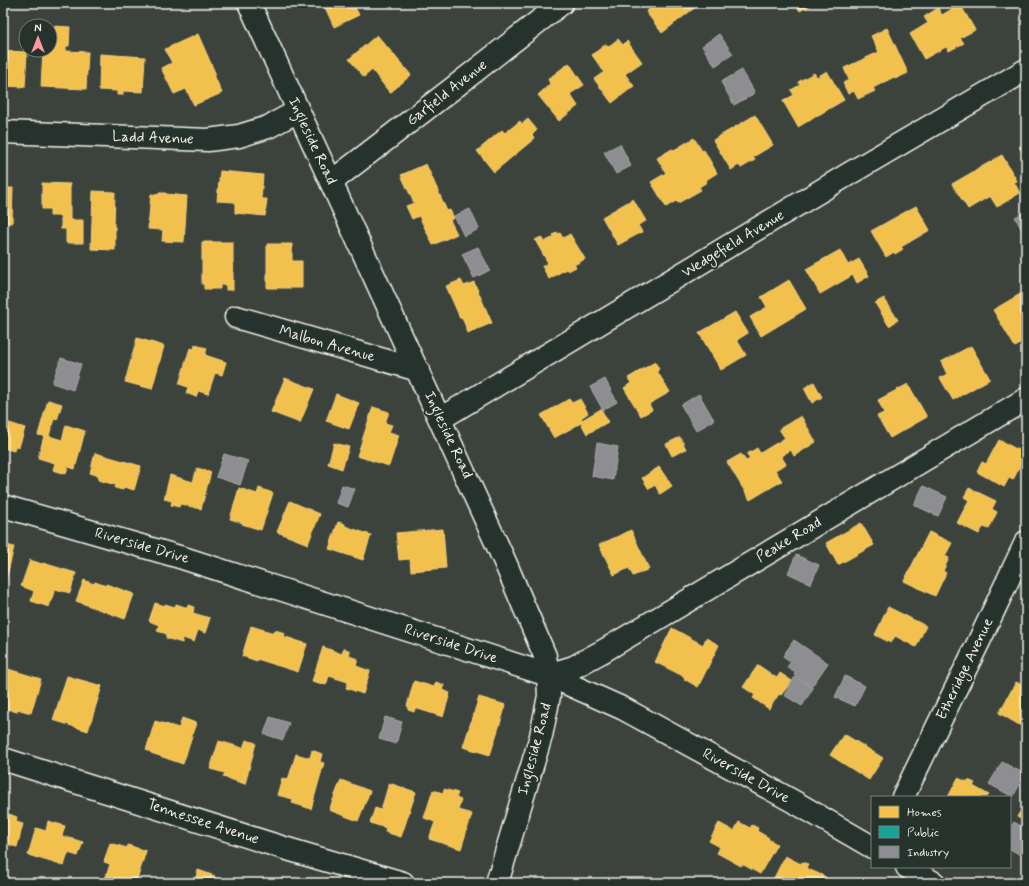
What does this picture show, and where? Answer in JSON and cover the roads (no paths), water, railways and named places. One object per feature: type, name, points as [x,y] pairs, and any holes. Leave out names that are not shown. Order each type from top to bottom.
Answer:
[{"type":"street","name":"Ingleside Road","points":[[248,3],[390,313],[418,370],[512,577],[545,656],[549,696],[541,736],[497,883]]},
{"type":"street","name":"Garfield Avenue","points":[[331,182],[562,3]]},
{"type":"street","name":"Wedgefield Avenue","points":[[440,419],[852,172],[1026,70]]},
{"type":"street","name":"Ladd Avenue","points":[[3,132],[208,140],[239,136],[268,127],[298,111]]},
{"type":"street","name":"Malbon Avenue","points":[[236,317],[418,370]]},
{"type":"street","name":"Peake Road","points":[[548,675],[574,667],[605,650],[1026,399]]},
{"type":"street","name":"Riverside Drive","points":[[3,506],[183,558],[548,675],[624,709],[798,804],[871,846]]},
{"type":"street","name":"Etheridge Avenue","points":[[903,796],[1026,542]]},
{"type":"street","name":"Tennessee Avenue","points":[[3,758],[284,848],[403,883]]},
{"type":"street","points":[[909,868],[934,883]]}]
